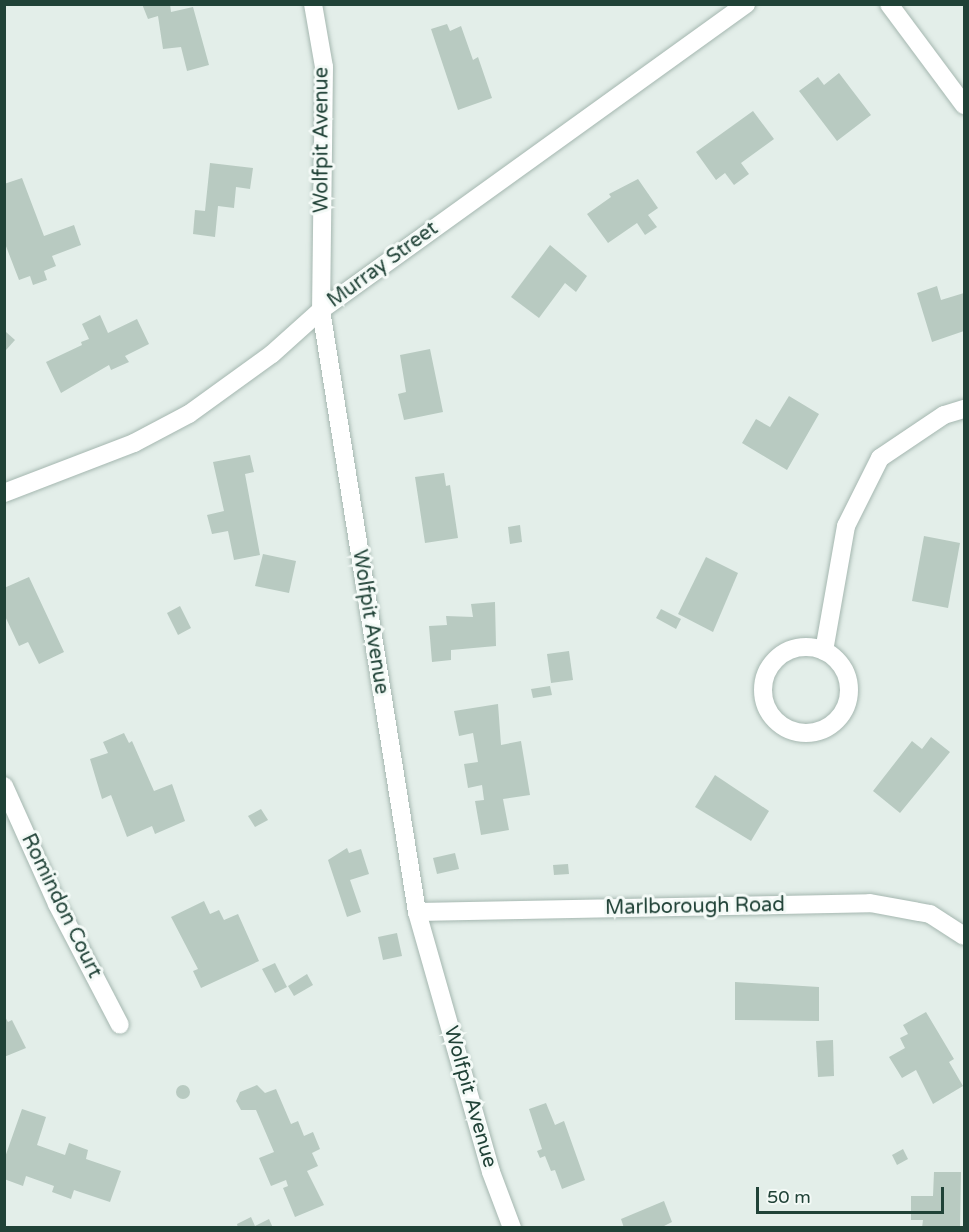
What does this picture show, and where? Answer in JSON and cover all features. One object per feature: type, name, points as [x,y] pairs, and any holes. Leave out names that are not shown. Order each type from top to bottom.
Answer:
[{"type":"street","name":"Wolfpit Avenue","points":[[313,4],[324,67],[321,310],[417,912],[490,1172],[512,1227]]},
{"type":"street","name":"Murray Street","points":[[5,493],[134,443],[180,418],[272,354],[321,310],[746,4]]},
{"type":"street","points":[[889,4],[964,105]]},
{"type":"street","points":[[824,651],[846,526],[880,458],[944,415],[964,409]]},
{"type":"street","points":[[796,649],[824,651],[836,659],[849,684],[844,711],[823,730],[795,732],[782,726],[765,704],[763,690],[772,664],[796,649]]},
{"type":"street","name":"Romindon Court","points":[[4,786],[57,904],[120,1025]]},
{"type":"street","name":"Marlborough Road","points":[[417,912],[870,903],[930,914],[964,936]]},
{"type":"building","points":[[142,4],[170,4],[171,12],[193,7],[209,65],[187,71],[181,47],[163,49],[158,16],[148,19]]},
{"type":"building","points":[[447,24],[450,31],[461,26],[473,60],[478,57],[492,98],[458,110],[431,29]]},
{"type":"building","points":[[839,73],[871,115],[837,141],[799,91],[818,77],[824,85]]},
{"type":"building","points":[[753,111],[774,139],[741,163],[749,174],[734,185],[725,173],[716,180],[696,152]]},
{"type":"building","points":[[210,163],[253,168],[250,189],[236,187],[234,208],[218,206],[215,237],[193,234],[195,210],[205,211]]},
{"type":"building","points":[[22,178],[44,236],[74,225],[81,245],[52,256],[56,266],[44,271],[47,280],[33,285],[30,276],[19,280],[4,241],[4,184]]},
{"type":"building","points":[[638,179],[658,208],[648,215],[657,227],[645,235],[637,223],[608,243],[587,214],[611,197],[609,194]]},
{"type":"building","points":[[550,245],[587,276],[576,292],[565,283],[539,318],[511,297]]},
{"type":"building","points":[[937,286],[941,300],[964,293],[964,331],[932,342],[917,293]]},
{"type":"building","points":[[100,315],[108,333],[137,319],[149,344],[125,356],[129,362],[111,370],[109,365],[61,393],[46,362],[82,345],[81,342],[89,339],[82,324]]},
{"type":"building","points":[[6,332],[15,340],[6,350],[4,334]]},
{"type":"building","points":[[430,349],[443,412],[404,420],[398,394],[406,392],[400,355]]},
{"type":"building","points":[[789,396],[819,414],[787,470],[742,443],[756,419],[770,427]]},
{"type":"building","points":[[250,455],[254,472],[245,474],[260,555],[234,560],[228,531],[212,534],[207,515],[224,511],[213,462]]},
{"type":"building","points":[[444,473],[446,486],[450,485],[458,538],[425,543],[415,477]]},
{"type":"building","points":[[520,525],[522,542],[510,544],[508,527]]},
{"type":"building","points":[[924,536],[960,543],[948,608],[912,601]]},
{"type":"building","points":[[263,554],[296,561],[289,593],[255,586]]},
{"type":"building","points":[[706,557],[738,573],[713,632],[678,614]]},
{"type":"building","points":[[29,577],[64,652],[39,664],[28,642],[19,646],[4,614],[4,588]]},
{"type":"building","points":[[495,602],[496,646],[451,650],[451,660],[432,662],[429,626],[447,625],[446,616],[473,617],[471,604]]},
{"type":"building","points":[[180,606],[191,628],[178,635],[167,613]]},
{"type":"building","points":[[661,609],[681,619],[676,629],[656,618]]},
{"type":"building","points":[[569,651],[573,680],[551,683],[547,654]]},
{"type":"building","points":[[550,686],[552,695],[533,698],[531,689]]},
{"type":"building","points":[[498,704],[501,745],[521,741],[530,795],[503,799],[509,830],[481,835],[475,801],[484,800],[482,785],[468,788],[464,764],[478,762],[473,733],[459,736],[454,711]]},
{"type":"building","points":[[124,733],[129,743],[132,741],[154,791],[172,784],[185,821],[155,834],[152,826],[127,837],[111,795],[102,799],[90,759],[108,753],[103,742]]},
{"type":"building","points":[[931,737],[950,752],[900,813],[873,791],[912,741],[922,749]]},
{"type":"building","points":[[715,775],[769,811],[751,841],[695,807]]},
{"type":"building","points":[[261,809],[268,820],[255,827],[248,816]]},
{"type":"building","points":[[347,848],[349,853],[361,849],[369,874],[350,880],[361,912],[347,917],[328,860]]},
{"type":"building","points":[[455,853],[459,869],[437,874],[433,858]]},
{"type":"building","points":[[568,864],[569,874],[554,875],[553,865]]},
{"type":"building","points":[[204,901],[210,914],[219,910],[224,920],[238,914],[259,961],[201,988],[193,971],[198,969],[171,917]]},
{"type":"building","points":[[397,933],[402,956],[383,960],[378,937]]},
{"type":"building","points":[[275,963],[287,987],[275,993],[262,969]]},
{"type":"building","points":[[307,974],[313,985],[294,996],[288,986]]},
{"type":"building","points":[[735,982],[819,987],[819,1021],[735,1020]]},
{"type":"building","points":[[926,1012],[954,1059],[949,1062],[963,1086],[933,1104],[916,1070],[902,1078],[889,1057],[905,1048],[900,1038],[908,1034],[903,1025]]},
{"type":"building","points":[[4,1015],[8,1022],[12,1020],[26,1048],[4,1057]]},
{"type":"building","points":[[833,1040],[834,1076],[818,1077],[816,1041]]},
{"type":"building","points":[[180,1085],[186,1085],[190,1092],[186,1099],[180,1099],[176,1095],[176,1089]]},
{"type":"building","points":[[257,1085],[265,1093],[276,1089],[291,1124],[298,1121],[304,1136],[313,1132],[320,1149],[312,1153],[318,1166],[307,1171],[324,1205],[295,1217],[283,1188],[288,1186],[286,1180],[271,1186],[259,1158],[274,1152],[256,1110],[241,1110],[236,1101],[240,1092]]},
{"type":"building","points":[[546,1103],[555,1125],[564,1121],[585,1180],[562,1189],[555,1170],[551,1171],[545,1156],[540,1158],[537,1151],[542,1149],[529,1109]]},
{"type":"building","points":[[22,1109],[46,1117],[37,1145],[65,1155],[69,1143],[88,1150],[86,1159],[121,1171],[110,1202],[74,1190],[71,1199],[52,1192],[54,1186],[26,1176],[23,1186],[4,1179],[4,1160]]},
{"type":"building","points":[[903,1149],[908,1159],[897,1165],[892,1155]]},
{"type":"building","points":[[934,1172],[961,1172],[960,1227],[922,1228],[923,1220],[911,1220],[911,1196],[933,1196]]},
{"type":"building","points":[[664,1201],[672,1222],[660,1228],[624,1228],[621,1219]]},
{"type":"building","points":[[251,1217],[255,1226],[269,1219],[273,1228],[238,1228],[237,1224]]}]
